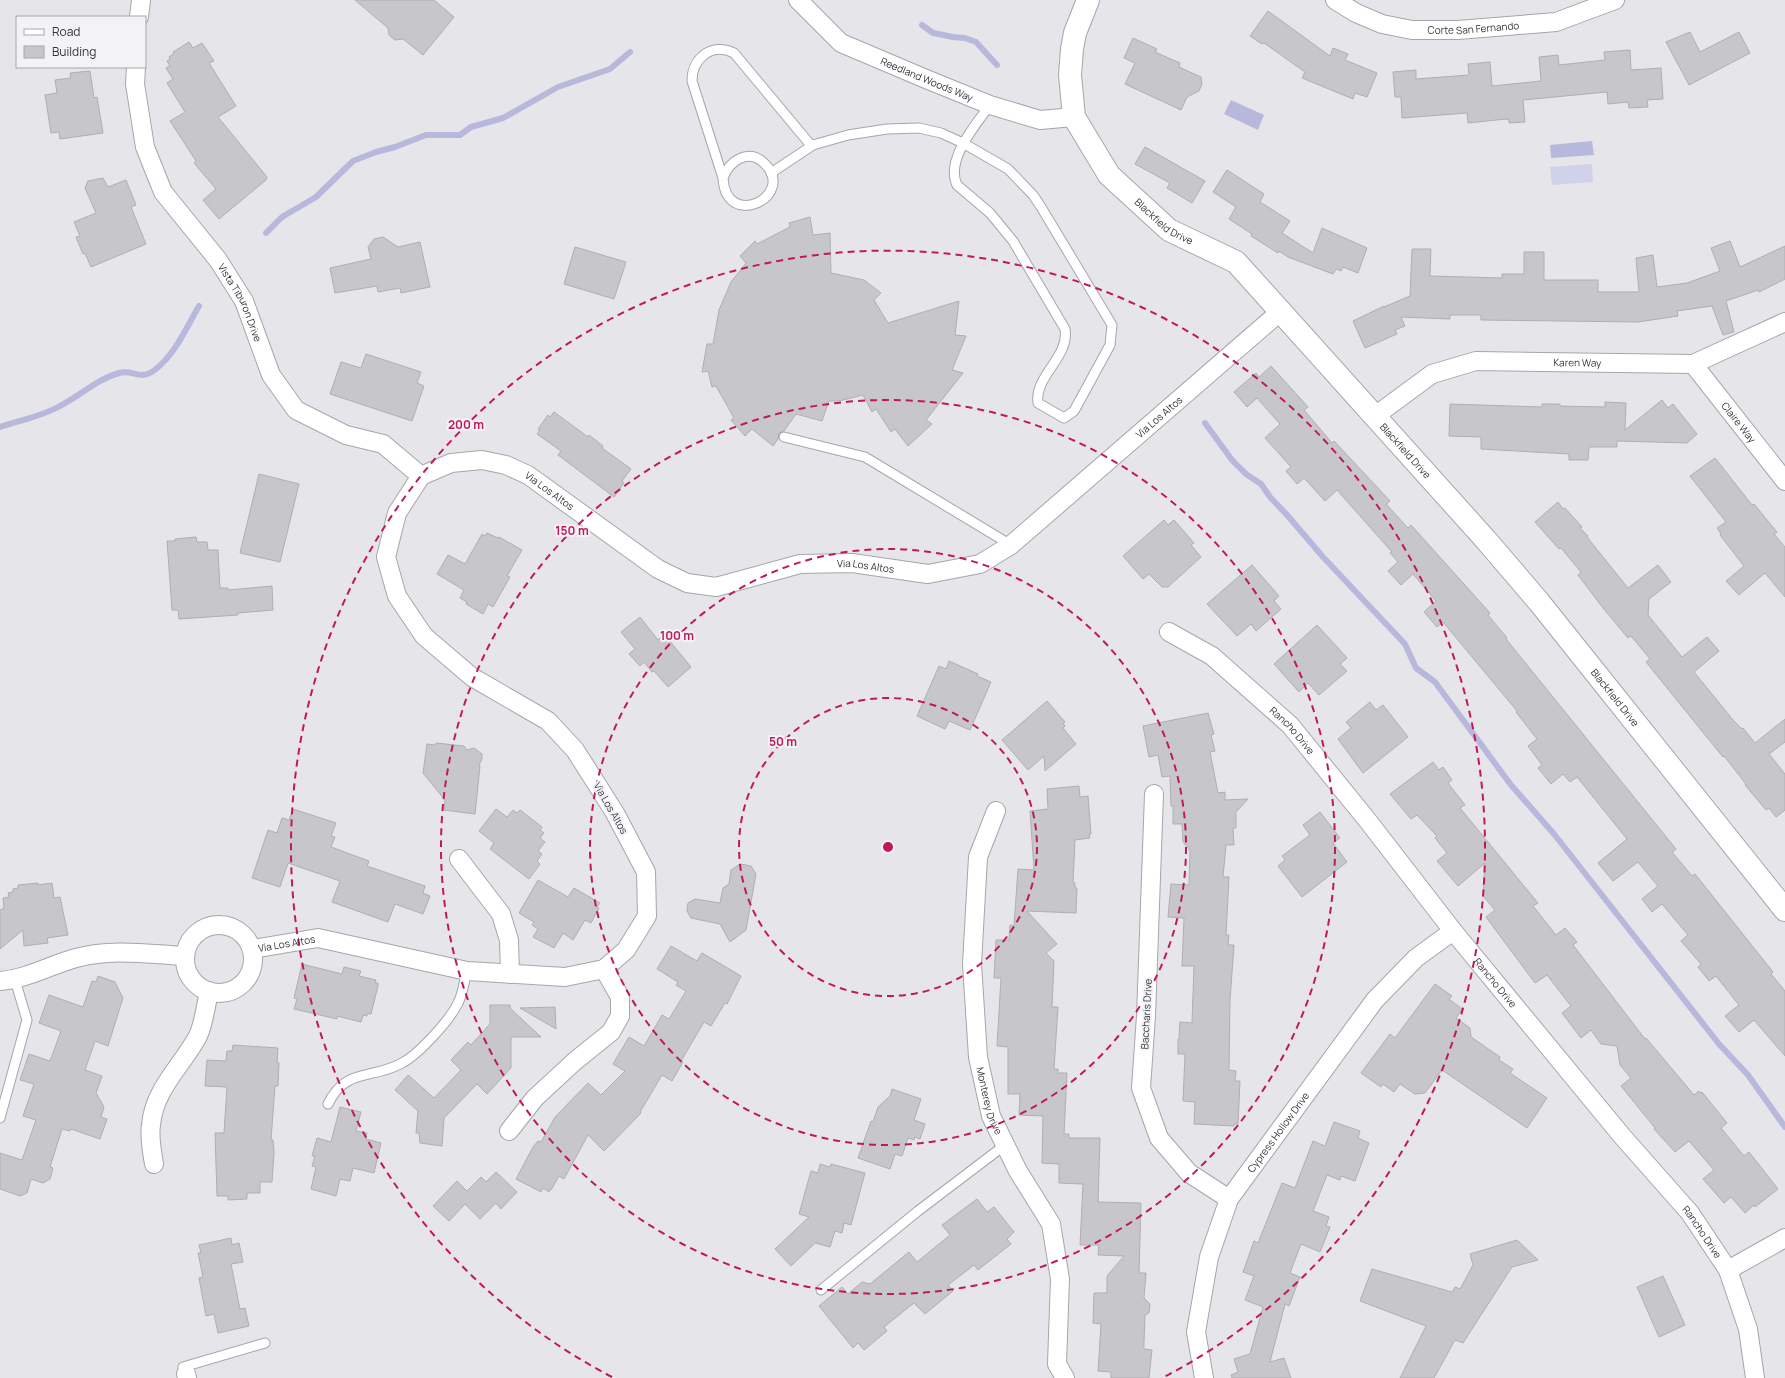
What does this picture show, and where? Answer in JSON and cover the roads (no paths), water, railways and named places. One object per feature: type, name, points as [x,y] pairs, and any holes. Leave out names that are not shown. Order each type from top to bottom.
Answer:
[{"type":"street","points":[[139,16],[140,0]]},
{"type":"street","name":"Reedland Woods Way","points":[[798,0],[841,43],[990,105],[1040,120],[1074,117]]},
{"type":"street","name":"Blackfield Drive","points":[[1088,0],[1075,32],[1072,49],[1070,75],[1074,117],[1109,175],[1169,230],[1236,262],[1376,416],[1539,602],[1785,910]]},
{"type":"street","name":"Corte San Fernando","points":[[1336,0],[1356,13],[1382,24],[1412,30],[1458,30],[1556,22],[1614,0]]},
{"type":"street","name":"Vista Tiburon Drive","points":[[136,68],[134,84],[145,147],[163,192],[218,260],[244,301],[271,374],[296,410],[346,435],[383,444],[422,476]]},
{"type":"street","name":"Via Los Altos","points":[[252,949],[318,938],[467,971],[565,977],[604,969],[626,950],[647,916],[646,872],[615,814],[575,750],[548,721],[472,677],[424,636],[397,596],[386,557],[397,514],[422,476],[451,463],[482,460],[506,465],[528,475],[658,569],[687,583],[716,587],[800,564],[852,563],[928,574],[980,564],[1011,545],[1281,311]]},
{"type":"street","name":"Karen Way","points":[[1376,416],[1432,374],[1476,361],[1693,364],[1785,322]]},
{"type":"street","name":"Claire Way","points":[[1693,364],[1785,481]]},
{"type":"street","name":"Rancho Drive","points":[[1169,632],[1212,656],[1290,725],[1368,821],[1453,931],[1622,1136],[1690,1213],[1728,1270],[1748,1329],[1755,1378]]},
{"type":"street","name":"Baccharis Drive","points":[[1154,794],[1146,1016],[1141,1088],[1160,1138],[1189,1173],[1229,1199]]},
{"type":"street","name":"Monterey Drive","points":[[996,811],[978,857],[972,964],[978,1057],[991,1116],[1018,1171],[1051,1224],[1060,1279],[1057,1364],[1065,1378]]},
{"type":"street","points":[[458,859],[501,914],[509,940],[510,974]]},
{"type":"street","points":[[216,925],[229,926],[241,932],[252,949],[252,968],[246,980],[235,989],[222,993],[209,991],[197,985],[189,975],[185,956],[186,949],[193,937],[203,928],[216,925]]},
{"type":"street","name":"Cypress Hollow Drive","points":[[1204,1378],[1196,1332],[1209,1257],[1229,1199],[1375,1000],[1416,958],[1453,931]]},
{"type":"street","points":[[7,980],[76,958],[110,952],[185,956]]},
{"type":"street","points":[[509,1131],[535,1098],[611,1032],[620,1016],[620,998],[604,969]]},
{"type":"street","points":[[154,1164],[150,1125],[154,1106],[165,1083],[184,1058],[198,1034],[209,991]]},
{"type":"street","points":[[1728,1270],[1785,1238]]},
{"type":"lane","points":[[723,178],[731,164],[745,157],[754,157],[761,160],[771,173],[771,189],[761,202],[746,206],[738,204],[726,193],[723,178],[692,81],[694,67],[700,58],[707,53],[718,49],[726,49],[734,53],[809,143],[813,145]]},
{"type":"lane","points":[[771,173],[813,145],[848,135],[887,129],[919,128],[941,133],[963,143],[1008,169],[1033,195],[1112,325],[1110,346],[1074,411],[1064,418],[1038,403],[1037,392],[1066,342],[1065,329],[1013,242],[990,213],[957,185],[954,179],[954,172],[963,143],[990,105]]},
{"type":"lane","points":[[784,437],[865,457],[1011,545]]},
{"type":"lane","points":[[328,1104],[338,1088],[346,1081],[386,1070],[403,1063],[417,1051],[449,1017],[458,1002],[467,971]]},
{"type":"lane","points":[[0,1118],[27,1020],[7,980]]},
{"type":"lane","points":[[821,1290],[918,1211],[1005,1145]]},
{"type":"lane","points":[[185,1373],[265,1343]]},
{"type":"waterway","points":[[922,25],[933,33],[965,38],[976,42],[997,65]]},
{"type":"waterway","points":[[266,233],[282,217],[316,197],[353,161],[426,135],[460,135],[471,127],[503,118],[558,87],[610,69],[630,52]]},
{"type":"waterway","points":[[0,427],[53,410],[103,379],[119,373],[124,372],[141,375],[150,373],[163,363],[175,348],[199,306]]},
{"type":"waterway","points":[[1205,423],[1232,460],[1246,474],[1261,484],[1270,497],[1323,557],[1405,644],[1416,668],[1435,682],[1511,785],[1554,834],[1719,1044],[1748,1075],[1785,1127]]}]
